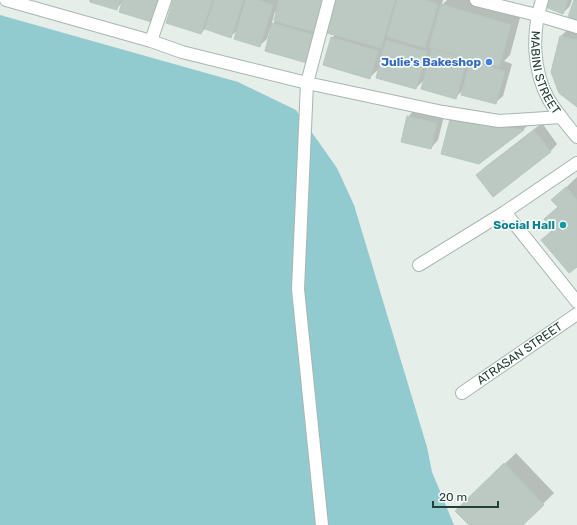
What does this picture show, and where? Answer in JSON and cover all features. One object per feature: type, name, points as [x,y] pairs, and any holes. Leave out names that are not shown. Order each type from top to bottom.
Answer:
[{"type":"street","points":[[6,0],[151,41],[182,52],[307,83],[443,112],[498,121],[561,117]]},
{"type":"street","points":[[151,41],[165,0]]},
{"type":"street","points":[[322,525],[298,289],[307,83],[329,0]]},
{"type":"street","points":[[476,0],[537,15],[577,27]]},
{"type":"street","name":"MABINI STREET","points":[[542,0],[537,15],[535,33],[538,67],[542,83],[549,99],[577,137]]},
{"type":"street","points":[[419,266],[505,212],[577,164]]},
{"type":"street","points":[[505,212],[577,302]]},
{"type":"street","name":"ATRASAN STREET","points":[[462,392],[577,314]]},
{"type":"water","points":[[0,15],[238,82],[296,110],[337,168],[354,205],[427,447],[432,472],[454,525],[0,525]]},
{"type":"building","points":[[90,0],[120,0],[117,10],[90,2]]},
{"type":"building","points":[[123,0],[163,0],[155,23],[119,12]]},
{"type":"building","points":[[173,0],[212,0],[201,34],[166,23]]},
{"type":"building","points":[[214,0],[243,0],[231,38],[205,29]]},
{"type":"building","points":[[246,0],[258,0],[273,5],[260,47],[234,39]]},
{"type":"building","points":[[279,0],[324,0],[315,32],[274,21]]},
{"type":"building","points":[[332,0],[395,0],[381,48],[323,32]]},
{"type":"building","points":[[397,0],[425,0],[438,4],[425,48],[387,37]]},
{"type":"building","points":[[548,0],[568,0],[563,14],[545,7]]},
{"type":"building","points":[[574,0],[577,0],[577,20],[568,17]]},
{"type":"building","points":[[441,4],[511,25],[499,67],[429,47]]},
{"type":"building","points":[[272,23],[315,35],[307,63],[265,51]]},
{"type":"building","points":[[560,36],[577,40],[577,107],[559,93],[551,72]]},
{"type":"building","points":[[331,37],[378,51],[370,79],[323,65]]},
{"type":"building","points":[[386,40],[427,52],[416,89],[376,78]]},
{"type":"building","points":[[432,49],[467,59],[456,99],[421,89]]},
{"type":"building","points":[[470,61],[505,71],[496,104],[461,95]]},
{"type":"building","points":[[407,116],[437,123],[431,149],[401,142]]},
{"type":"building","points":[[450,119],[524,130],[479,164],[441,154]]},
{"type":"building","points":[[534,130],[551,152],[493,197],[476,175]]},
{"type":"building","name":"Social Hall","points":[[566,187],[577,200],[577,267],[569,273],[541,240],[553,230],[544,219],[558,207],[551,200]]},
{"type":"building","points":[[504,463],[544,505],[523,525],[469,525],[455,511]]},
{"type":"place","name":"Julie's Bakeshop","points":[[489,62]]},
{"type":"place","name":"Social Hall","points":[[563,225]]}]
